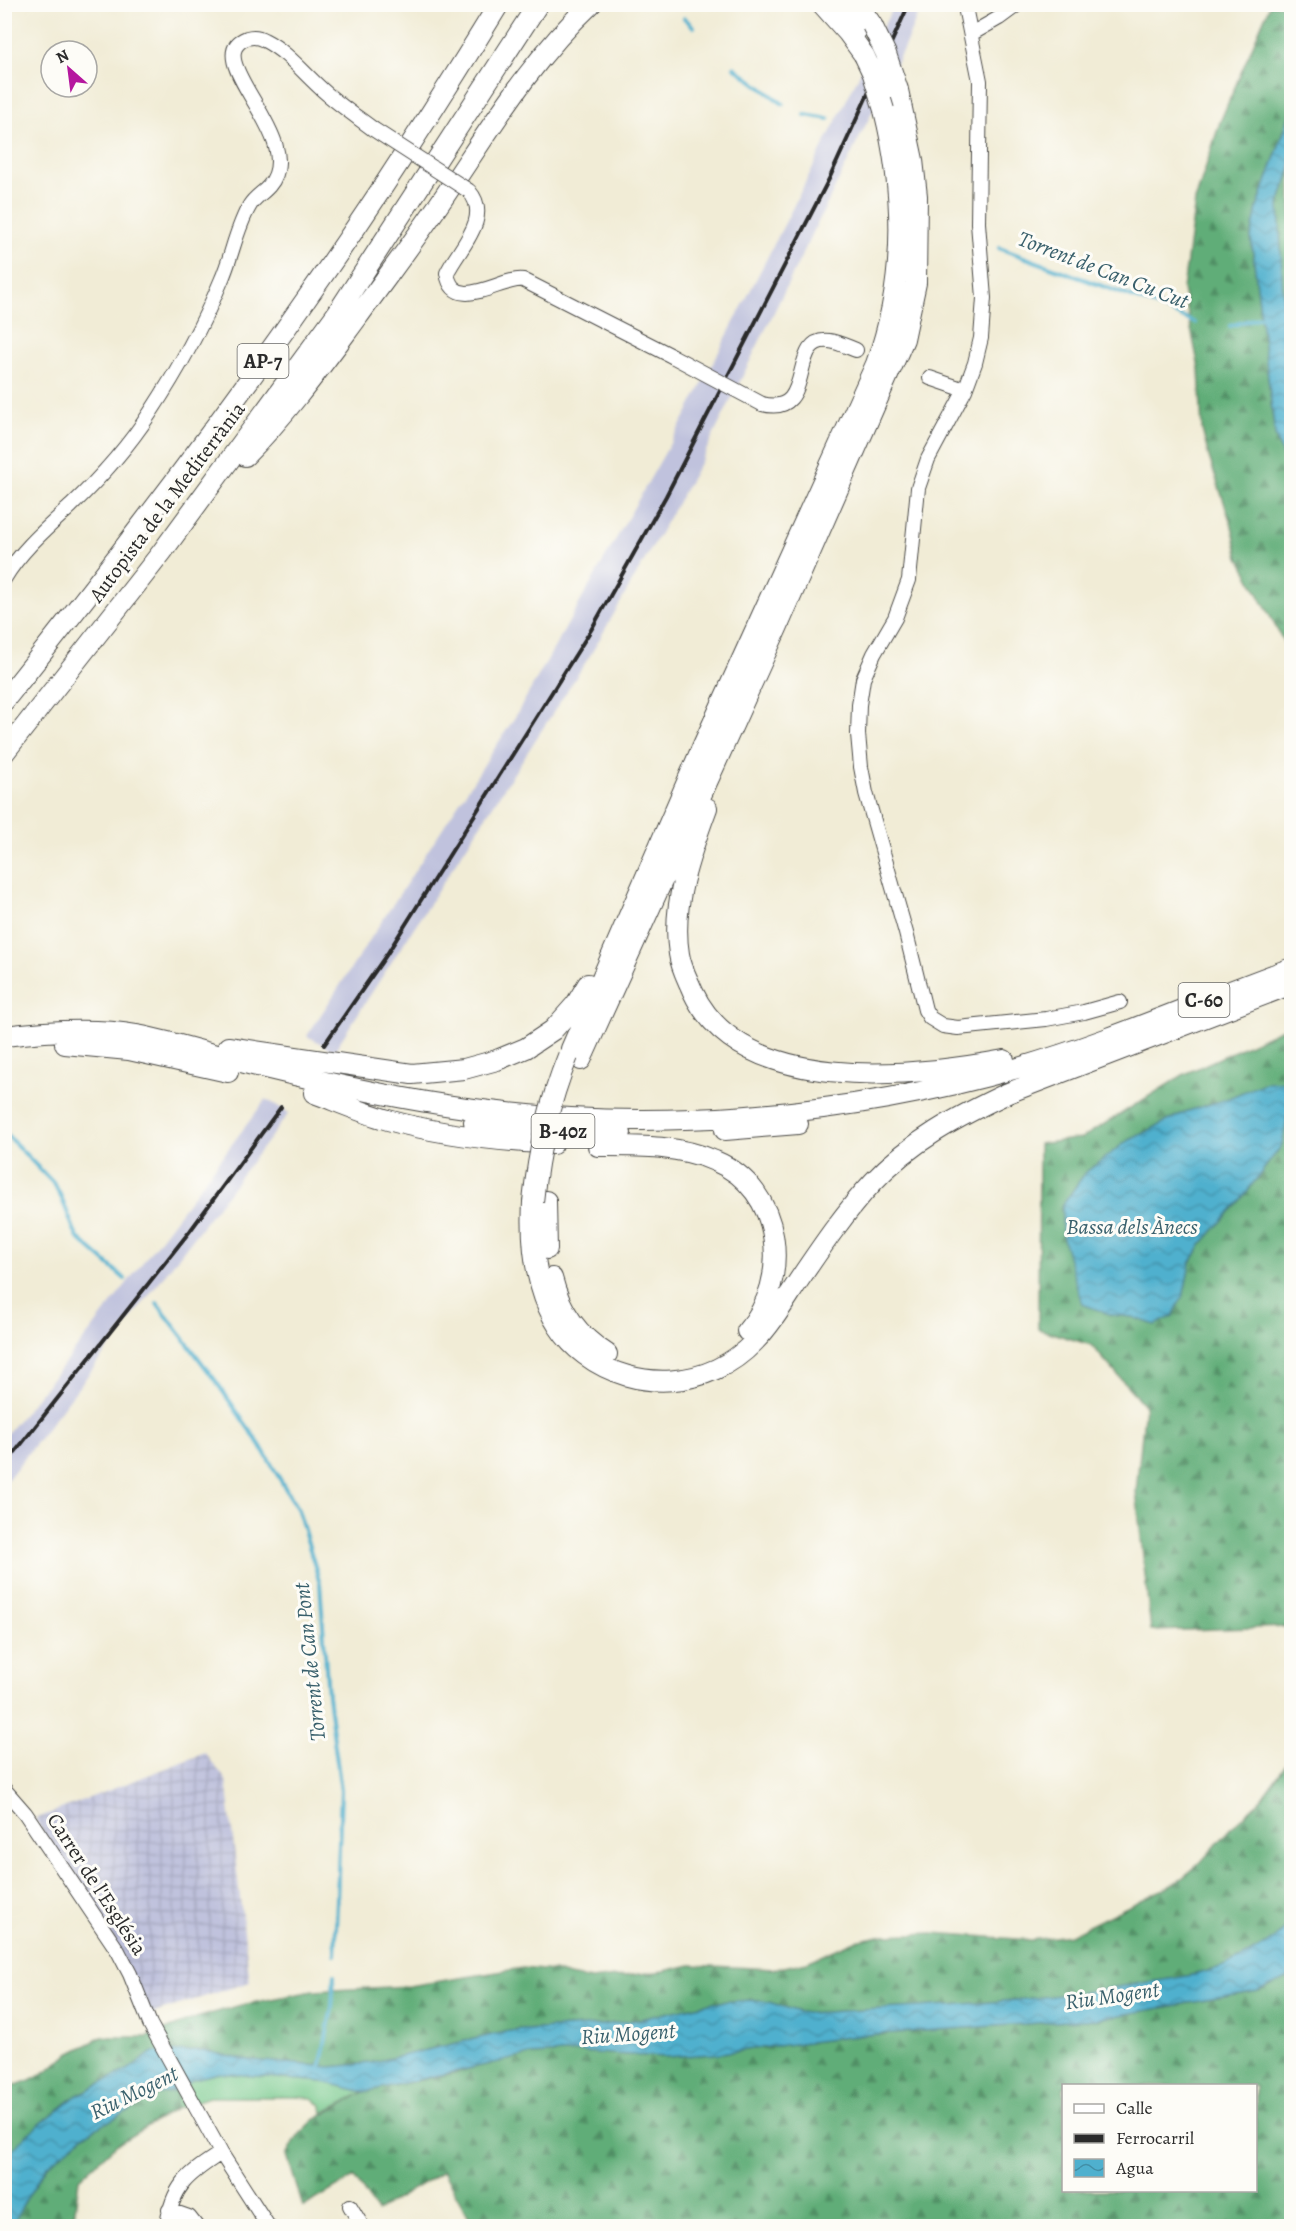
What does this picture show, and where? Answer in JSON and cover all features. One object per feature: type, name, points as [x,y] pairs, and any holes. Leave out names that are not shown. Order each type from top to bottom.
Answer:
[{"type":"highway","name":"Autopista de la Mediterrània","points":[[4,701],[142,525],[305,301],[389,176],[499,4]]},
{"type":"highway","name":"Autopista de la Mediterrània","points":[[4,753],[201,500],[338,312],[538,4]]},
{"type":"highway","points":[[201,500],[269,432],[330,354],[438,207],[528,73],[591,4]]},
{"type":"highway","points":[[822,4],[864,55]]},
{"type":"highway","points":[[842,4],[873,74],[895,154],[900,210],[897,276],[885,337],[876,363],[620,933],[574,1058],[540,1202],[535,1260],[542,1290],[552,1316],[570,1342],[597,1364],[631,1377],[653,1381],[691,1378],[726,1364],[755,1341],[780,1310],[839,1223],[873,1181],[901,1155],[934,1132],[977,1107],[1119,1042]]},
{"type":"highway","points":[[858,4],[872,25]]},
{"type":"highway","points":[[574,1058],[713,769],[896,360],[909,319],[917,258],[917,196],[911,150],[898,90],[864,4]]},
{"type":"highway","points":[[713,769],[713,792],[683,881],[678,938],[683,968],[698,1003],[716,1026],[735,1042],[770,1058],[816,1068],[853,1072],[934,1070],[1119,1042]]},
{"type":"highway","points":[[137,1035],[412,1074],[464,1070],[526,1048],[553,1030],[576,1004],[620,933]]},
{"type":"highway","name":"C-60","points":[[1119,1042],[1292,968]]},
{"type":"highway","name":"C-60","points":[[1119,1042],[1292,984]]},
{"type":"highway","name":"B-40z","points":[[4,1036],[55,1032],[137,1035],[266,1068],[429,1103],[519,1114],[613,1120],[747,1115],[807,1110],[902,1095],[1017,1069],[1119,1042]]},
{"type":"highway","name":"B-40z","points":[[4,1047],[66,1044],[129,1050],[163,1056],[314,1093],[421,1114],[517,1129],[587,1133],[722,1130],[811,1123],[904,1108],[987,1089],[1119,1042]]},
{"type":"highway","points":[[314,1093],[385,1119],[458,1135],[522,1143],[670,1149],[688,1152],[727,1166],[747,1183],[762,1204],[772,1226],[776,1263],[766,1303],[759,1317],[738,1339],[726,1349],[696,1364],[658,1368],[642,1367],[618,1360],[586,1339],[570,1319],[559,1299],[551,1277],[540,1202]]},
{"type":"street","points":[[967,4],[966,12],[980,81],[978,223],[984,298],[981,338],[965,390],[928,459],[918,488],[909,580],[895,618],[874,654],[863,679],[858,734],[861,767],[866,793],[906,933],[922,1004],[930,1018],[949,1028],[1004,1025],[1084,1012],[1120,1002]]},
{"type":"street","points":[[971,34],[1018,4]]},
{"type":"street","points":[[4,579],[35,540],[116,458],[150,413],[195,335],[221,281],[244,215],[251,203],[270,185],[274,177],[278,159],[275,141],[236,71],[232,56],[234,49],[247,38],[263,39],[287,57],[334,100],[373,129],[469,191],[476,201],[477,219],[447,273],[453,287],[465,292],[476,293],[507,280],[523,280],[762,404],[778,406],[791,399],[796,391],[807,353],[813,346],[828,341],[856,350]]},
{"type":"street","points":[[930,378],[965,390]]},
{"type":"street","name":"Carrer de l'Església","points":[[4,1789],[25,1813],[118,1951],[150,2024],[221,2153],[268,2226]]},
{"type":"street","points":[[166,2226],[176,2192],[189,2175],[221,2153]]},
{"type":"street","points":[[350,2206],[362,2226]]},
{"type":"street","points":[[169,2210],[189,2217],[196,2226]]},
{"type":"shaded area","points":[[894,5],[922,5],[904,47],[699,465],[591,654],[334,1051],[307,1036],[515,717],[689,410]]},
{"type":"shaded area","points":[[266,1099],[289,1113],[5,1483],[5,1436],[90,1332]]},
{"type":"shaded area","points":[[205,1753],[226,1780],[250,1982],[151,2014],[35,1819]]},
{"type":"green space","points":[[1270,5],[1291,5],[1291,111],[1257,208],[1251,237],[1275,435],[1291,480],[1291,656],[1239,557],[1232,526],[1209,457],[1202,430],[1199,368],[1183,289],[1195,201],[1220,122]]},
{"type":"green space","points":[[1291,168],[1291,360],[1283,299],[1279,204]]},
{"type":"green space","points":[[1291,1025],[1291,1627],[1151,1631],[1136,1491],[1145,1406],[1091,1345],[1038,1329],[1039,1144],[1082,1138],[1183,1075]],"holes":[[[1226,1099],[1282,1145],[1242,1198],[1201,1245],[1190,1264],[1184,1293],[1155,1325],[1132,1317],[1112,1315],[1082,1304],[1062,1206],[1085,1173],[1126,1142],[1185,1112]]]},
{"type":"green space","points":[[1291,1757],[1291,1924],[1252,1953],[1214,1969],[1175,1978],[1084,1992],[965,2004],[806,2013],[758,2000],[714,2002],[636,2020],[601,2025],[509,2031],[370,2063],[331,2067],[240,2059],[206,2051],[153,2052],[129,2069],[76,2096],[39,2125],[6,2158],[5,2163],[5,2082],[16,2085],[28,2081],[47,2071],[69,2054],[102,2037],[147,2037],[196,2018],[241,2005],[313,1991],[409,1986],[523,1968],[553,1971],[591,1980],[664,1971],[691,1965],[775,1969],[807,1962],[855,1941],[884,1935],[933,1933],[1031,1940],[1070,1935],[1176,1883],[1199,1864],[1237,1822],[1258,1803]]},
{"type":"green space","points":[[1291,1976],[1291,2226],[474,2226],[443,2171],[377,2211],[354,2177],[303,2207],[287,2155],[297,2137],[314,2120],[364,2092],[454,2073],[518,2056],[579,2052],[666,2057],[713,2054],[865,2035],[1097,2019],[1258,1991]]},
{"type":"green space","points":[[219,2073],[323,2082],[364,2092],[323,2113],[322,2106],[312,2098],[292,2097],[209,2097],[175,2109],[177,2091],[194,2079]]},
{"type":"green space","points":[[177,2091],[175,2109],[116,2145],[79,2179],[73,2226],[13,2226],[22,2206],[46,2167],[84,2135],[158,2094]]},
{"type":"water","points":[[1291,111],[1291,168],[1279,204],[1283,299],[1292,360],[1291,480],[1275,435],[1251,237],[1257,208]]},
{"type":"water","name":"Bassa dels Ànecs","points":[[1290,1081],[1291,1100],[1282,1145],[1242,1198],[1201,1245],[1190,1264],[1184,1293],[1173,1316],[1155,1325],[1132,1317],[1112,1315],[1082,1304],[1062,1235],[1062,1206],[1085,1173],[1126,1142],[1185,1112],[1226,1099],[1267,1082]]},
{"type":"water","name":"Riu Mogent","points":[[1291,1924],[1291,1976],[1258,1991],[1097,2019],[865,2035],[713,2054],[666,2057],[579,2052],[530,2055],[364,2092],[323,2082],[219,2073],[194,2079],[177,2091],[158,2094],[84,2135],[46,2167],[22,2206],[13,2226],[5,2226],[6,2158],[25,2136],[76,2096],[129,2069],[153,2052],[206,2051],[240,2059],[331,2067],[370,2063],[509,2031],[601,2025],[636,2020],[714,2002],[758,2000],[806,2013],[1044,1997],[1201,1973],[1252,1953]]},
{"type":"waterway","name":"Torrent de Can Cu Cut","points":[[684,18],[694,27]]},
{"type":"waterway","name":"Torrent de Can Cu Cut","points":[[734,67],[783,104]]},
{"type":"waterway","name":"Torrent de Can Cu Cut","points":[[805,115],[829,119]]},
{"type":"waterway","name":"Torrent de Can Cu Cut","points":[[999,248],[1162,308],[1195,323]]},
{"type":"waterway","name":"Torrent de Can Cu Cut","points":[[1230,326],[1263,316]]},
{"type":"waterway","points":[[4,1132],[55,1185],[77,1237],[125,1279]]},
{"type":"waterway","name":"Torrent de Can Pont","points":[[157,1303],[260,1445],[298,1510],[320,1583],[328,1696],[341,1791],[335,1955]]},
{"type":"waterway","name":"Torrent de Can Pont","points":[[320,2069],[332,2007],[334,1975]]},
{"type":"railway","points":[[324,1045],[387,954],[591,630],[666,496],[830,177],[909,4]]},
{"type":"railway","points":[[4,1466],[190,1231],[281,1107]]}]
